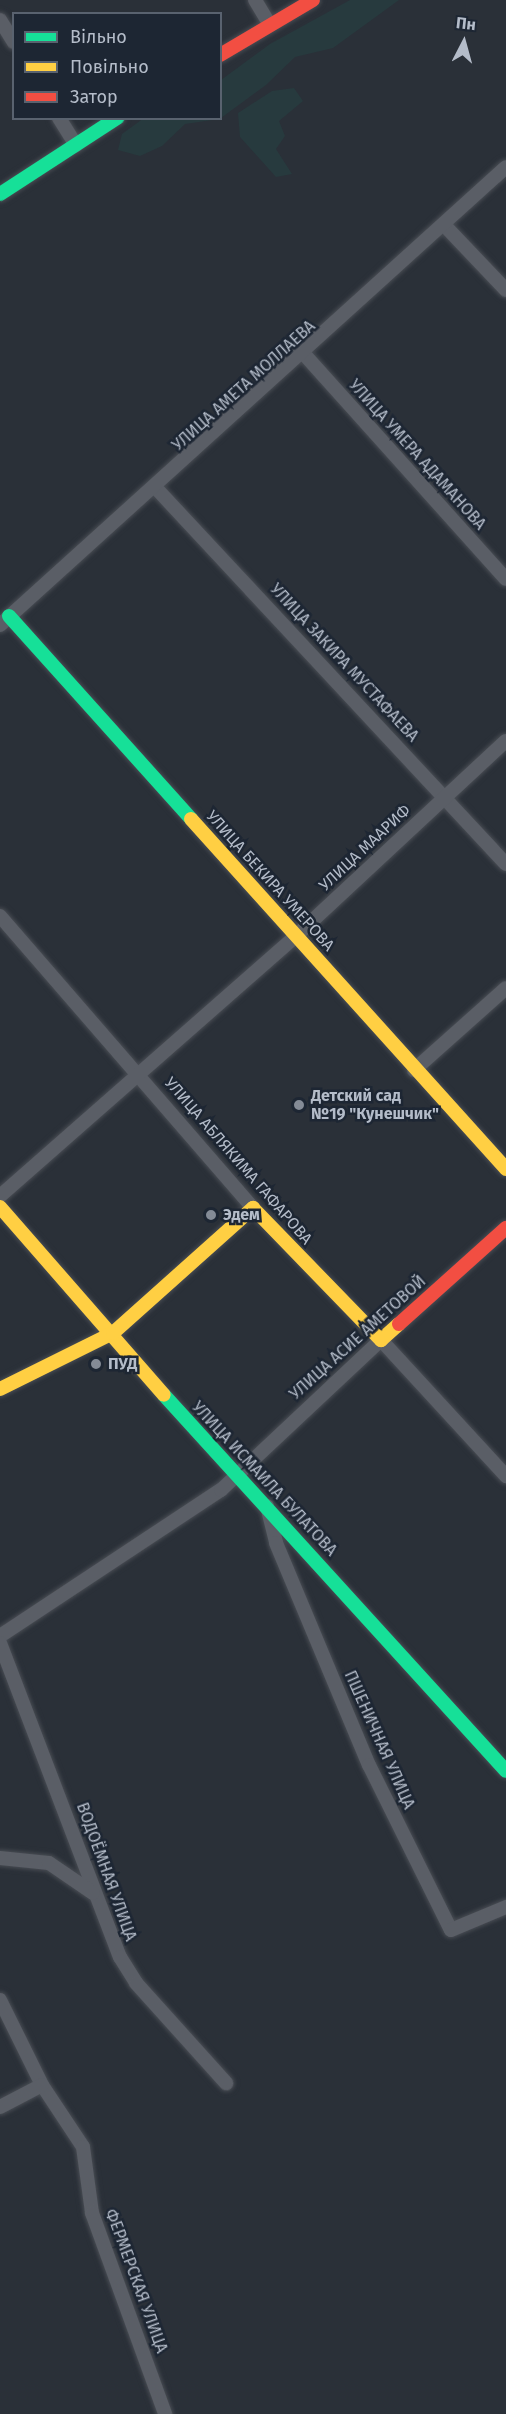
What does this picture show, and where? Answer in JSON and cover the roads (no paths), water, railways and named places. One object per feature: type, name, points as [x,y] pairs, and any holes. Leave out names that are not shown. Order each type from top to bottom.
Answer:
[{"type":"street","points":[[255,0],[270,25]]},
{"type":"street","points":[[222,54],[313,0]]},
{"type":"street","points":[[0,20],[12,39]]},
{"type":"street","points":[[60,120],[76,145]]},
{"type":"street","points":[[0,195],[114,120]]},
{"type":"street","name":"УЛИЦА АМЕТА МОЛЛАЕВА","points":[[4,620],[446,227],[506,167]]},
{"type":"street","points":[[446,227],[506,290]]},
{"type":"street","name":"УЛИЦА УМЕРА АДАМАНОВА","points":[[304,354],[506,579]]},
{"type":"street","name":"УЛИЦА ЗАКИРА МУСТАФАЕВА","points":[[155,487],[446,795],[506,864]]},
{"type":"street","name":"УЛИЦА БЕКИРА УМЕРОВА","points":[[4,620],[297,935],[414,1070],[506,1169]]},
{"type":"street","name":"УЛИЦА МААРИФ","points":[[0,1196],[141,1075],[297,935],[506,741]]},
{"type":"street","name":"УЛИЦА АБЛЯКИМА ГАФАРОВА","points":[[0,916],[141,1075],[253,1208],[381,1340],[506,1476]]},
{"type":"street","points":[[414,1070],[506,988]]},
{"type":"street","name":"УЛИЦА ИСМАИЛА БУЛАТОВА","points":[[0,1207],[113,1333],[233,1474],[267,1504],[506,1771]]},
{"type":"street","points":[[0,1389],[113,1333],[253,1208]]},
{"type":"street","name":"УЛИЦА АСИЕ АМЕТОВОЙ","points":[[233,1474],[506,1228]]},
{"type":"street","points":[[0,1636],[221,1490],[233,1474]]},
{"type":"street","name":"ПШЕНИЧНАЯ УЛИЦА","points":[[267,1504],[276,1543],[369,1766],[451,1930],[506,1907]]},
{"type":"street","name":"ВОДОЁМНАЯ УЛИЦА","points":[[0,1643],[93,1893],[136,1983],[226,2084]]},
{"type":"street","points":[[0,1858],[49,1863],[93,1893]]},
{"type":"street","name":"ФЕРМЕРСКАЯ УЛИЦА","points":[[0,2000],[42,2085],[83,2147],[92,2213],[165,2414]]},
{"type":"street","points":[[0,2107],[42,2085]]},
{"type":"place","name":"Детский сад №19 \"Кунешчик\"","points":[[299,1105]]},
{"type":"place","name":"Эдем","points":[[211,1215]]},
{"type":"place","name":"ПУД","points":[[96,1364]]}]
